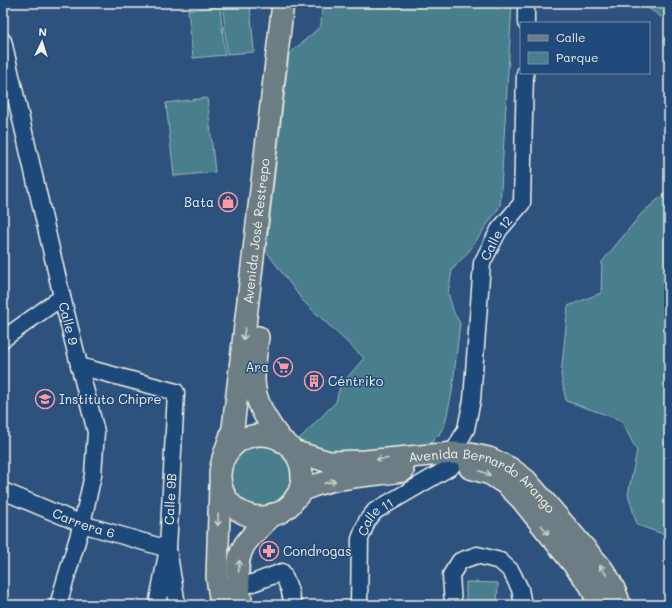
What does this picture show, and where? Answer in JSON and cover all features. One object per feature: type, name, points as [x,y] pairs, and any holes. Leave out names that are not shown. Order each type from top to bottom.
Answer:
[{"type":"main road","name":"Avenida José Restrepo","points":[[224,458],[233,428],[283,3]]},
{"type":"main road","name":"Avenida José Restrepo","points":[[288,446],[271,426],[258,401],[254,382],[265,258],[296,3]]},
{"type":"main road","points":[[220,481],[223,492],[230,502],[239,510],[250,515],[262,516],[273,514],[285,508],[295,498],[300,487],[302,474],[299,462],[288,446],[273,437],[261,435],[249,436],[234,445],[224,458],[220,470],[217,577],[221,605]]},
{"type":"main road","name":"Avenida Bernardo Arango","points":[[288,446],[328,462],[452,459],[470,468],[483,471],[507,485],[521,499],[590,585],[599,605]]},
{"type":"main road","name":"Avenida Bernardo Arango","points":[[295,498],[304,490],[342,479],[452,459],[470,454],[489,458],[510,468],[526,480],[601,567],[610,580],[620,605]]},
{"type":"main road","points":[[240,596],[238,570],[240,555],[245,544],[273,514]]},
{"type":"street","points":[[526,3],[526,22]]},
{"type":"street","name":"Calle 9","points":[[3,41],[62,297],[96,432],[93,475],[82,524],[58,605]]},
{"type":"street","name":"Calle 12","points":[[452,459],[466,429],[472,400],[482,263],[498,230],[522,203],[525,74]]},
{"type":"street","points":[[3,339],[62,297]]},
{"type":"street","name":"Calle 9B","points":[[79,366],[176,392],[168,549],[177,605]]},
{"type":"street","name":"Calle 11","points":[[359,605],[360,539],[367,521],[375,511],[452,459]]},
{"type":"street","name":"Carrera 6","points":[[3,491],[82,524],[168,549]]},
{"type":"street","points":[[157,605],[168,549]]},
{"type":"street","points":[[453,605],[451,575],[460,561],[477,555],[500,561],[511,571],[520,589],[523,605]]},
{"type":"street","points":[[240,596],[282,572],[289,588],[293,605]]},
{"type":"green space","points":[[322,3],[512,3],[500,206],[469,251],[452,270],[448,293],[454,313],[460,323],[452,392],[445,424],[438,436],[426,448],[336,458],[294,444],[336,402],[340,386],[364,358],[303,301],[266,251],[289,54],[321,26]]},
{"type":"green space","points":[[640,3],[669,3],[669,22]]},
{"type":"green space","points":[[250,5],[254,52],[227,54],[223,7]]},
{"type":"green space","points":[[220,7],[225,55],[193,58],[188,10]]},
{"type":"green space","points":[[207,98],[215,172],[174,176],[166,103]]},
{"type":"green space","points":[[669,190],[669,536],[637,525],[628,494],[637,451],[621,420],[566,401],[561,375],[568,306],[601,293],[602,262],[642,213]]},
{"type":"green space","points":[[260,445],[272,447],[282,454],[289,464],[291,476],[289,488],[282,498],[272,505],[260,507],[248,505],[238,498],[231,488],[229,476],[231,464],[238,454],[248,447]]},
{"type":"green space","points":[[466,582],[498,583],[497,605],[466,605]]},
{"type":"place","name":"Bata","points":[[228,202]]},
{"type":"place","name":"Ara","points":[[283,367]]},
{"type":"place","name":"Céntriko","points":[[314,381]]},
{"type":"place","name":"Instituto Chipre","points":[[45,399]]},
{"type":"place","name":"Condrogas","points":[[269,551]]}]
